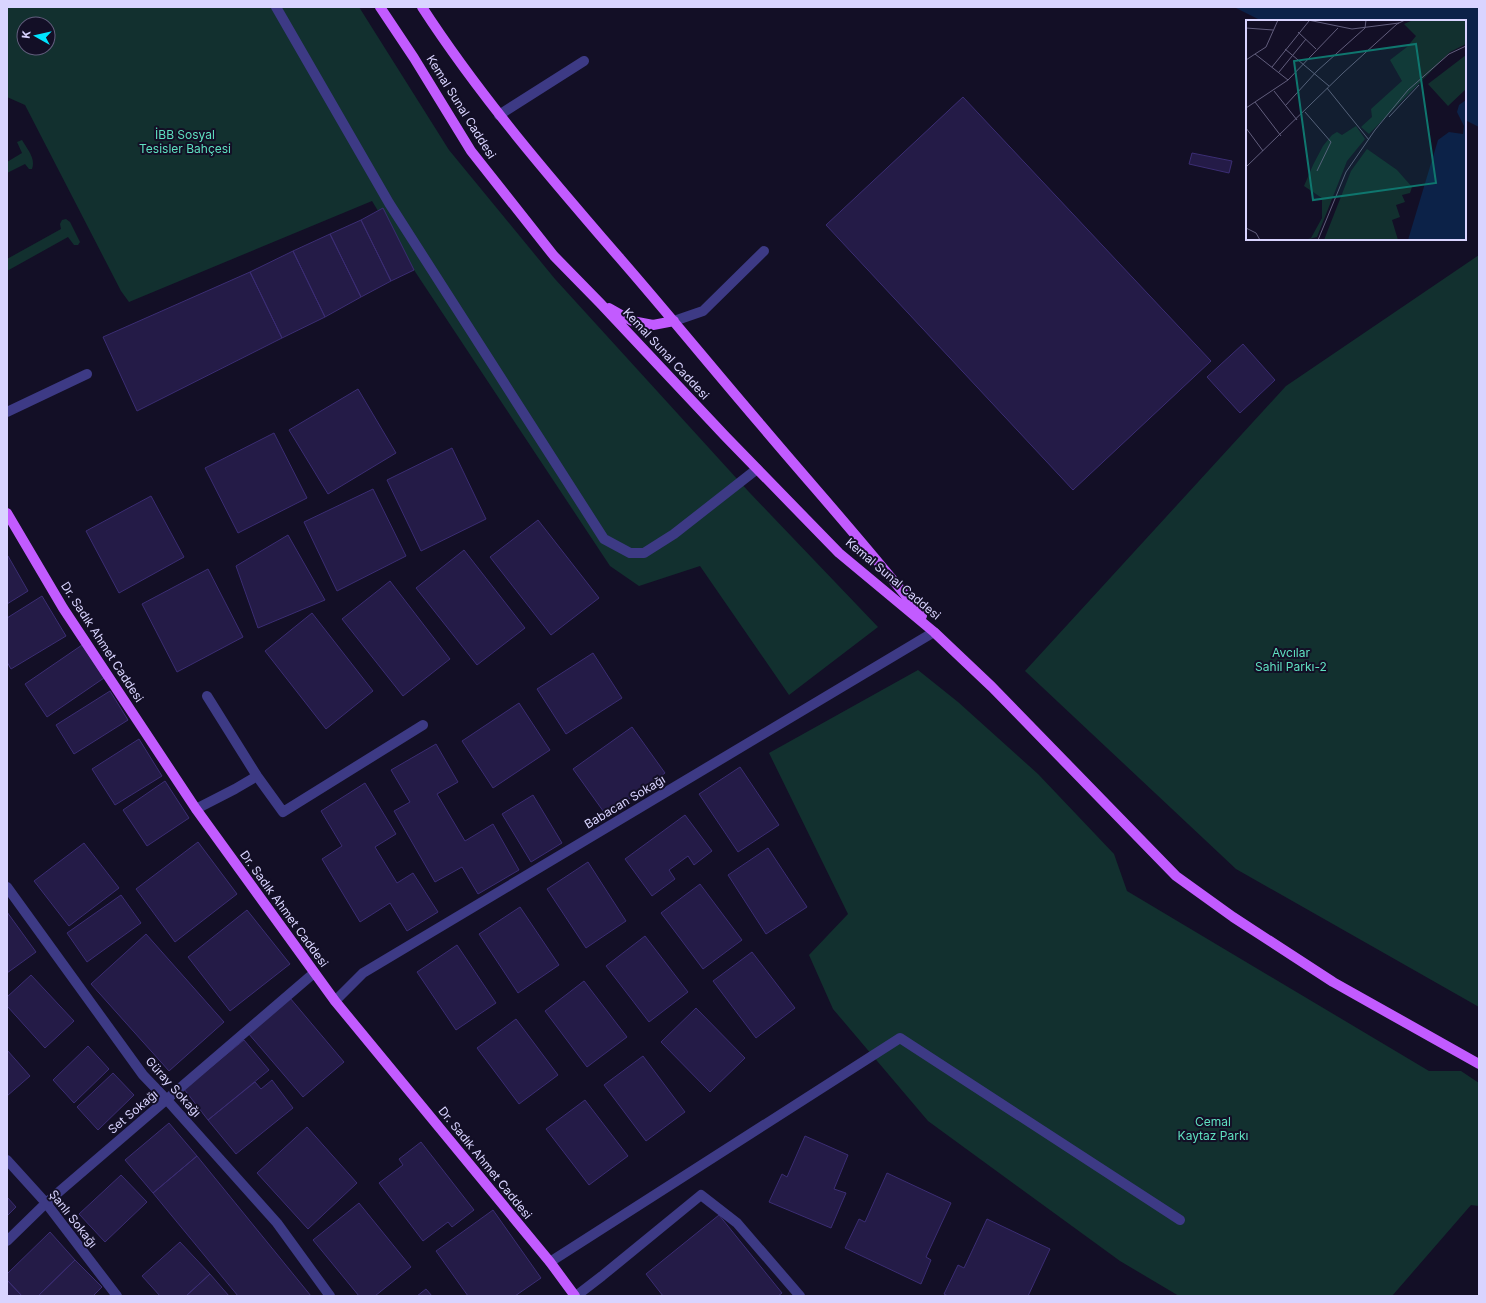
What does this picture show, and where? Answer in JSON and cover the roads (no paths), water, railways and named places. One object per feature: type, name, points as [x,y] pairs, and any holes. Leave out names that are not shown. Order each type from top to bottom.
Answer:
[{"type":"main road","name":"Kemal Sunal Caddesi","points":[[380,7],[414,58],[471,150],[554,256],[839,553],[934,632]]},
{"type":"main road","name":"Kemal Sunal Caddesi","points":[[422,7],[441,37],[499,115],[542,169],[880,562],[934,632]]},
{"type":"main road","points":[[600,303],[632,321],[653,324],[674,321]]},
{"type":"main road","name":"Dr. Sadık Ahmet Caddesi","points":[[7,513],[63,608],[196,809],[314,973],[335,1001],[550,1262],[575,1296]]},
{"type":"main road","points":[[934,632],[992,687],[1176,876],[1233,917],[1333,982],[1479,1064]]},
{"type":"street","points":[[276,7],[389,203],[604,539],[630,553],[644,553],[674,534],[757,469]]},
{"type":"street","points":[[499,115],[584,61]]},
{"type":"street","points":[[674,321],[703,311],[764,251]]},
{"type":"street","points":[[7,412],[87,374]]},
{"type":"street","name":"Babacan Sokağı","points":[[335,1001],[363,973],[934,632]]},
{"type":"street","points":[[207,696],[257,776],[284,812],[423,724]]},
{"type":"street","points":[[196,809],[257,776]]},
{"type":"street","name":"Güray Sokağı","points":[[7,887],[143,1075],[168,1100],[277,1224],[330,1296]]},
{"type":"street","name":"Set Sokağı","points":[[7,1241],[46,1203],[168,1100],[314,973]]},
{"type":"street","points":[[550,1262],[900,1038],[1180,1220]]},
{"type":"street","name":"Şanlı Sokağı","points":[[7,1160],[46,1203],[117,1296]]},
{"type":"street","points":[[575,1296],[602,1276],[701,1195],[737,1223],[800,1296]]},
{"type":"water","points":[[1234,7],[1479,7],[1479,127],[1466,120],[1466,20],[1260,20]]},
{"type":"park label","name":"İBB Sosyal Tesisler Bahçesi","points":[[185,142]]},
{"type":"park label","name":"Avcılar Sahil Parkı-2","points":[[1291,660]]},
{"type":"park label","name":"Cemal Kaytaz Parkı","points":[[1213,1129]]}]
